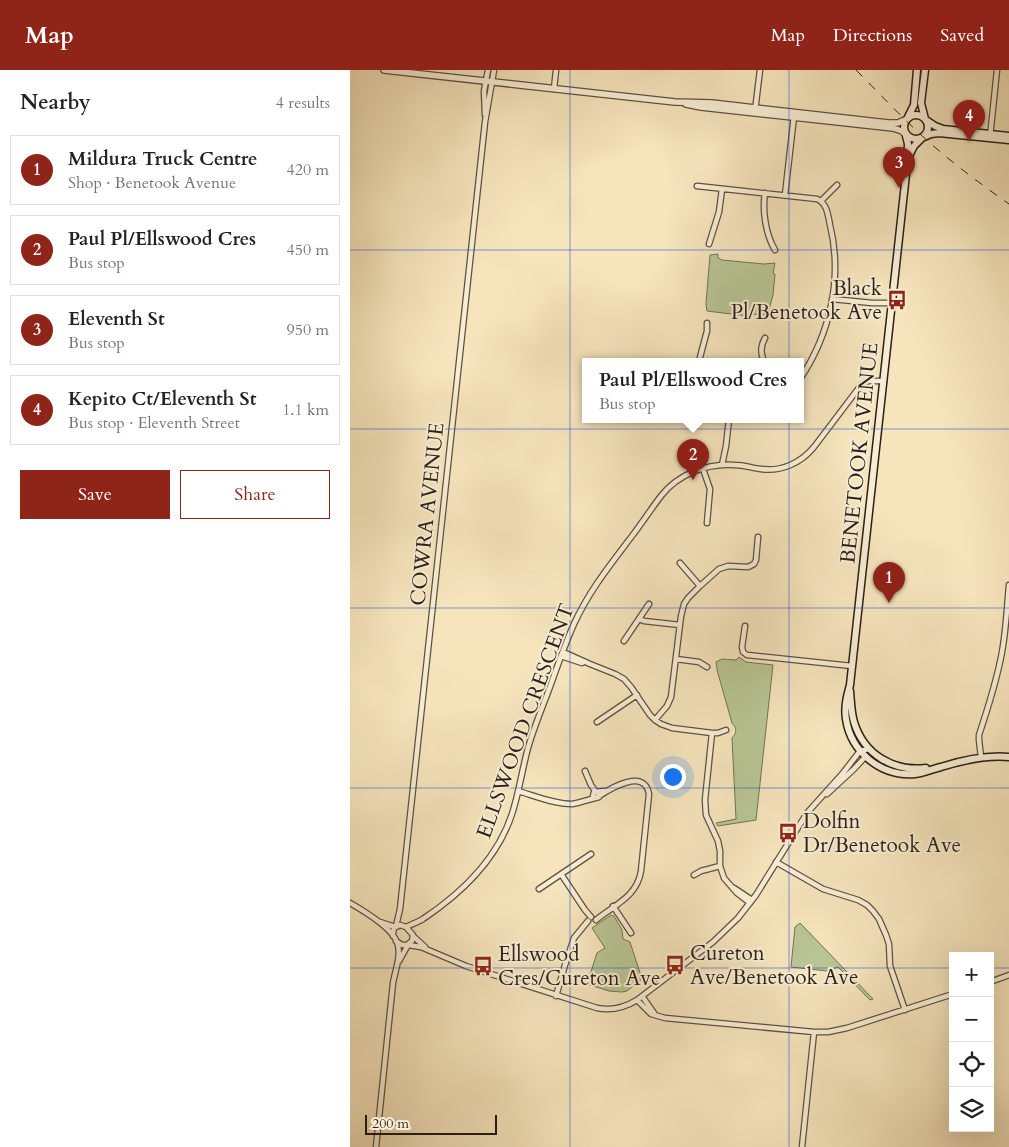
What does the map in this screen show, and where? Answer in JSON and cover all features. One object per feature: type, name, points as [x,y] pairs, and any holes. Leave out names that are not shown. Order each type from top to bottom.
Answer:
[{"type":"main road","points":[[917,70],[914,104],[904,126],[906,135],[911,139],[915,140],[939,133],[1009,136]]},
{"type":"main road","points":[[923,137],[928,128],[921,103],[925,70]]},
{"type":"main road","points":[[907,119],[916,115],[921,116],[942,129],[1009,140]]},
{"type":"main road","name":"BENETOOK AVENUE","points":[[863,754],[851,736],[846,719],[846,701],[850,685],[907,165],[908,144],[906,135]]},
{"type":"main road","name":"BENETOOK AVENUE","points":[[907,165],[913,148],[923,137]]},
{"type":"main road","name":"BENETOOK AVENUE","points":[[850,685],[854,721],[861,739],[869,749]]},
{"type":"main road","points":[[869,749],[883,760],[900,767],[920,769],[940,767]]},
{"type":"main road","points":[[863,754],[883,768],[896,773],[906,774],[925,772],[981,757],[1009,757]]},
{"type":"street","points":[[384,70],[675,102],[701,107],[756,110],[893,128],[900,130],[906,135]]},
{"type":"street","name":"COWRA AVENUE","points":[[488,70],[489,82]]},
{"type":"street","name":"COWRA AVENUE","points":[[400,909],[485,122],[484,91],[494,70]]},
{"type":"street","points":[[554,88],[556,70]]},
{"type":"street","points":[[756,110],[760,70]]},
{"type":"street","points":[[990,136],[997,70]]},
{"type":"street","points":[[794,115],[894,124],[907,119]]},
{"type":"street","points":[[785,195],[794,115]]},
{"type":"street","points":[[821,201],[836,185]]},
{"type":"street","points":[[697,186],[817,199],[826,207],[834,245],[835,274],[832,299],[828,321],[819,345],[804,373]]},
{"type":"street","points":[[709,244],[719,212],[722,189]]},
{"type":"street","points":[[765,193],[765,218],[775,250]]},
{"type":"street","points":[[832,299],[892,305]]},
{"type":"street","points":[[699,358],[706,336],[707,323]]},
{"type":"street","points":[[764,358],[762,345],[765,338]]},
{"type":"street","name":"ELLSWOOD CRESCENT","points":[[405,927],[421,920],[460,890],[491,857],[503,836],[512,814],[532,736],[574,625],[592,590],[608,566],[633,536],[667,489],[682,478],[703,468],[737,465],[768,470],[784,467],[798,461],[810,452],[861,385],[871,380],[884,381]]},
{"type":"street","points":[[725,465],[729,423]]},
{"type":"street","points":[[703,468],[710,489],[707,523]]},
{"type":"street","points":[[655,720],[667,706],[671,697],[684,604],[692,593],[722,568],[752,566],[756,560],[758,537]]},
{"type":"street","points":[[680,563],[700,586]]},
{"type":"street","points":[[981,757],[979,735],[1002,654],[1009,586]]},
{"type":"street","points":[[624,641],[649,604]]},
{"type":"street","points":[[639,620],[680,625]]},
{"type":"street","points":[[745,626],[742,648],[747,655],[852,666]]},
{"type":"street","points":[[562,654],[624,679],[655,720],[661,724],[672,728],[712,733],[726,730]]},
{"type":"street","points":[[1002,654],[1009,655]]},
{"type":"street","points":[[676,659],[699,662],[707,667]]},
{"type":"street","points":[[597,722],[637,695]]},
{"type":"street","points":[[712,733],[705,810],[718,841],[720,866],[724,878],[729,885],[751,902]]},
{"type":"street","points":[[379,921],[402,945],[420,947],[466,966],[596,1008],[608,1010],[626,1006],[637,1000],[721,935],[734,922],[751,902],[803,818],[813,806],[848,774],[869,749]]},
{"type":"street","points":[[585,771],[596,794]]},
{"type":"street","points":[[518,793],[568,804],[579,803],[596,794],[629,782],[641,782],[647,786],[649,794],[638,883],[632,893],[605,912],[591,919],[582,927],[574,938],[555,995]]},
{"type":"street","points":[[539,889],[592,854]]},
{"type":"street","points":[[776,862],[823,889],[858,900],[873,911],[884,927],[890,966],[905,1010]]},
{"type":"street","points":[[694,875],[720,866]]},
{"type":"street","points":[[561,874],[591,919]]},
{"type":"street","points":[[350,903],[379,921],[396,927],[405,927]]},
{"type":"street","points":[[614,906],[631,933]]},
{"type":"street","points":[[400,909],[405,927],[428,950]]},
{"type":"street","points":[[376,1147],[397,964],[398,951],[393,933],[400,909]]},
{"type":"street","name":"ELLSWOOD CRESCENT","points":[[413,935],[415,928],[421,920]]},
{"type":"street","points":[[397,964],[413,940],[413,935]]},
{"type":"street","points":[[994,981],[1009,975]]},
{"type":"street","points":[[637,1000],[648,1011],[665,1018],[828,1032],[847,1028],[949,995]]},
{"type":"street","points":[[642,996],[656,1015]]},
{"type":"street","points":[[802,1147],[814,1032]]},
{"type":"green space","points":[[718,254],[718,258],[722,260],[764,264],[775,263],[773,295],[768,313],[763,315],[749,314],[748,316],[707,311],[710,255]]},
{"type":"green space","points":[[739,657],[746,662],[773,665],[756,820],[718,826],[716,823],[736,819],[732,738],[736,730],[732,723],[716,662],[722,659],[736,660]]},
{"type":"green space","points":[[611,915],[614,916],[622,930],[623,939],[630,942],[642,979],[627,991],[622,992],[609,991],[587,984],[597,953],[605,948],[592,928]]},
{"type":"green space","points":[[800,923],[873,999],[870,1000],[838,967],[827,971],[791,967],[795,927]]},
{"type":"railway","points":[[856,70],[930,143],[1009,204]]},
{"type":"place","name":"Kepito Ct/Eleventh St","points":[[969,141]]},
{"type":"place","name":"Eleventh St","points":[[899,188]]},
{"type":"place","name":"Black Pl/Benetook Ave","points":[[897,300]]},
{"type":"place","name":"Paul Pl/Ellswood Cres","points":[[693,480]]},
{"type":"place","name":"Mildura Truck Centre","points":[[889,603]]},
{"type":"place","name":"Dolfin Dr/Benetook Ave","points":[[788,833]]},
{"type":"place","name":"Cureton Ave/Benetook Ave","points":[[675,965]]},
{"type":"place","name":"Ellswood Cres/Cureton Ave","points":[[483,966]]}]
